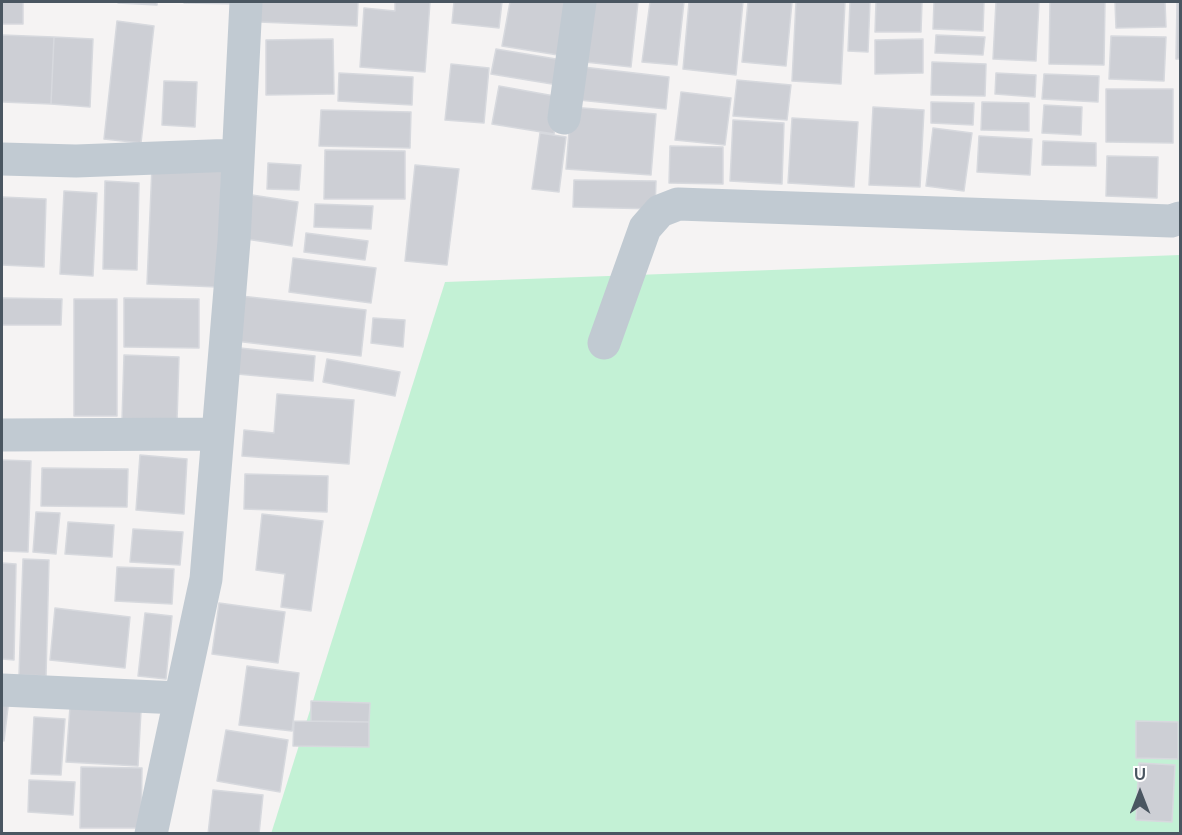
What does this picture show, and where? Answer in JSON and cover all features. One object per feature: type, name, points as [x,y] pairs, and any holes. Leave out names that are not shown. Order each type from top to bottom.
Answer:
[{"type":"street","points":[[151,834],[206,579],[234,241],[246,2]]},
{"type":"street","points":[[564,118],[580,2]]},
{"type":"street","points":[[2,159],[76,161],[237,155]]},
{"type":"street","points":[[604,344],[645,228],[660,211],[678,204],[1171,221],[1180,218]]},
{"type":"street","points":[[2,435],[217,435]]},
{"type":"street","points":[[2,690],[179,698]]},
{"type":"green space","points":[[1180,255],[1180,833],[271,834],[445,282]]},
{"type":"building","points":[[2,2],[23,2],[23,24],[2,24]]},
{"type":"building","points":[[157,2],[157,5],[118,3]]},
{"type":"building","points":[[240,2],[240,4],[184,3]]},
{"type":"building","points":[[260,2],[358,2],[357,26],[259,22]]},
{"type":"building","points":[[395,2],[430,2],[425,72],[360,67],[364,8],[395,11]]},
{"type":"building","points":[[454,2],[502,2],[499,28],[452,23]]},
{"type":"building","points":[[510,2],[568,2],[558,55],[502,46]]},
{"type":"building","points":[[591,2],[638,2],[631,67],[585,62]]},
{"type":"building","points":[[650,2],[684,2],[677,65],[642,62]]},
{"type":"building","points":[[689,2],[743,2],[736,75],[683,69]]},
{"type":"building","points":[[748,2],[792,2],[786,66],[742,62]]},
{"type":"building","points":[[796,2],[845,2],[841,84],[792,81]]},
{"type":"building","points":[[850,2],[870,2],[868,52],[848,51]]},
{"type":"building","points":[[876,2],[922,2],[921,32],[875,32]]},
{"type":"building","points":[[934,2],[984,2],[983,31],[933,29]]},
{"type":"building","points":[[996,2],[1039,2],[1036,61],[993,59]]},
{"type":"building","points":[[1050,2],[1105,2],[1104,65],[1049,64]]},
{"type":"building","points":[[1115,2],[1165,2],[1166,27],[1116,28]]},
{"type":"building","points":[[1177,2],[1180,2],[1180,59],[1176,59]]},
{"type":"building","points":[[117,21],[154,26],[141,143],[104,139]]},
{"type":"building","points":[[2,35],[54,37],[51,104],[2,102]]},
{"type":"building","points":[[936,35],[985,37],[983,55],[935,53]]},
{"type":"building","points":[[1111,36],[1166,37],[1164,81],[1109,79]]},
{"type":"building","points":[[54,37],[93,39],[90,107],[51,104]]},
{"type":"building","points":[[333,39],[334,94],[266,95],[266,40]]},
{"type":"building","points":[[923,39],[923,73],[875,74],[875,40]]},
{"type":"building","points":[[496,49],[568,61],[564,86],[491,74]]},
{"type":"building","points":[[932,62],[986,64],[985,96],[931,95]]},
{"type":"building","points":[[451,64],[489,68],[484,123],[445,120]]},
{"type":"building","points":[[583,67],[669,77],[666,109],[579,100]]},
{"type":"building","points":[[339,73],[413,77],[412,105],[338,101]]},
{"type":"building","points":[[996,73],[1036,75],[1035,97],[995,94]]},
{"type":"building","points":[[1044,74],[1099,76],[1098,102],[1042,99]]},
{"type":"building","points":[[737,80],[791,85],[787,120],[733,116]]},
{"type":"building","points":[[164,81],[197,82],[195,127],[162,125]]},
{"type":"building","points":[[499,86],[560,97],[554,134],[492,124]]},
{"type":"building","points":[[1106,89],[1173,89],[1173,143],[1106,142]]},
{"type":"building","points":[[681,92],[731,98],[725,145],[675,140]]},
{"type":"building","points":[[931,102],[974,103],[973,125],[931,123]]},
{"type":"building","points":[[982,102],[1029,103],[1029,131],[981,130]]},
{"type":"building","points":[[1044,105],[1082,107],[1081,135],[1042,133]]},
{"type":"building","points":[[571,107],[656,114],[651,175],[566,169]]},
{"type":"building","points":[[873,107],[924,110],[920,187],[869,185]]},
{"type":"building","points":[[321,110],[411,112],[410,148],[319,146]]},
{"type":"building","points":[[792,118],[858,122],[854,187],[788,183]]},
{"type":"building","points":[[733,120],[784,123],[782,184],[730,181]]},
{"type":"building","points":[[933,128],[972,133],[964,191],[926,186]]},
{"type":"building","points":[[540,133],[566,137],[559,192],[532,189]]},
{"type":"building","points":[[979,136],[1032,139],[1030,175],[977,172]]},
{"type":"building","points":[[1043,141],[1096,143],[1096,166],[1042,165]]},
{"type":"building","points":[[670,146],[723,147],[723,184],[669,183]]},
{"type":"building","points":[[325,150],[405,151],[405,199],[324,199]]},
{"type":"building","points":[[1107,156],[1158,157],[1157,198],[1106,196]]},
{"type":"building","points":[[268,163],[301,165],[299,190],[267,189]]},
{"type":"building","points":[[415,165],[459,169],[447,265],[405,261]]},
{"type":"building","points":[[152,166],[222,170],[217,287],[147,284]]},
{"type":"building","points":[[574,180],[656,181],[655,209],[573,207]]},
{"type":"building","points":[[105,181],[139,183],[137,270],[103,269]]},
{"type":"building","points":[[64,191],[97,193],[93,276],[60,274]]},
{"type":"building","points":[[252,195],[298,202],[292,246],[246,239]]},
{"type":"building","points":[[2,197],[46,199],[44,267],[2,265]]},
{"type":"building","points":[[315,204],[373,206],[371,229],[314,227]]},
{"type":"building","points":[[306,233],[368,241],[365,260],[304,252]]},
{"type":"building","points":[[293,258],[376,268],[371,303],[289,292]]},
{"type":"building","points":[[241,296],[366,310],[361,356],[235,341]]},
{"type":"building","points":[[2,298],[62,299],[61,325],[2,325]]},
{"type":"building","points":[[124,298],[199,299],[199,348],[124,347]]},
{"type":"building","points":[[74,299],[117,299],[117,416],[74,416]]},
{"type":"building","points":[[373,318],[405,320],[403,347],[371,343]]},
{"type":"building","points":[[240,348],[315,356],[313,381],[237,374]]},
{"type":"building","points":[[124,355],[179,357],[177,421],[122,420]]},
{"type":"building","points":[[327,359],[400,372],[395,396],[323,382]]},
{"type":"building","points":[[277,394],[354,400],[349,464],[242,456],[244,430],[274,433]]},
{"type":"building","points":[[140,455],[187,459],[184,514],[136,510]]},
{"type":"building","points":[[2,460],[31,461],[28,552],[2,551]]},
{"type":"building","points":[[42,468],[128,469],[127,507],[41,506]]},
{"type":"building","points":[[245,474],[328,476],[327,512],[244,509]]},
{"type":"building","points":[[36,512],[60,513],[56,554],[33,552]]},
{"type":"building","points":[[262,514],[323,521],[311,611],[281,607],[285,574],[256,570]]},
{"type":"building","points":[[68,522],[114,525],[112,557],[65,554]]},
{"type":"building","points":[[133,529],[183,532],[180,565],[130,562]]},
{"type":"building","points":[[23,559],[49,560],[46,676],[19,675]]},
{"type":"building","points":[[2,563],[16,564],[14,660],[2,659]]},
{"type":"building","points":[[117,567],[174,569],[172,604],[115,601]]},
{"type":"building","points":[[219,603],[285,612],[278,663],[212,654]]},
{"type":"building","points":[[55,608],[130,617],[125,668],[50,660]]},
{"type":"building","points":[[145,613],[172,616],[166,679],[138,676]]},
{"type":"building","points":[[247,666],[299,673],[292,731],[239,725]]},
{"type":"building","points":[[2,698],[9,699],[4,741],[2,740]]},
{"type":"building","points":[[311,701],[370,703],[369,722],[311,721]]},
{"type":"building","points":[[70,707],[141,711],[138,766],[66,762]]},
{"type":"building","points":[[34,717],[65,719],[61,775],[31,774]]},
{"type":"building","points":[[294,721],[369,722],[369,747],[293,746]]},
{"type":"building","points":[[1136,721],[1178,722],[1178,759],[1136,758]]},
{"type":"building","points":[[226,730],[288,740],[280,792],[217,781]]},
{"type":"building","points":[[1139,763],[1175,765],[1172,822],[1136,820]]},
{"type":"building","points":[[81,767],[142,768],[141,828],[80,828]]},
{"type":"building","points":[[29,780],[75,782],[73,815],[28,812]]},
{"type":"building","points":[[213,790],[263,795],[259,834],[208,834]]}]
